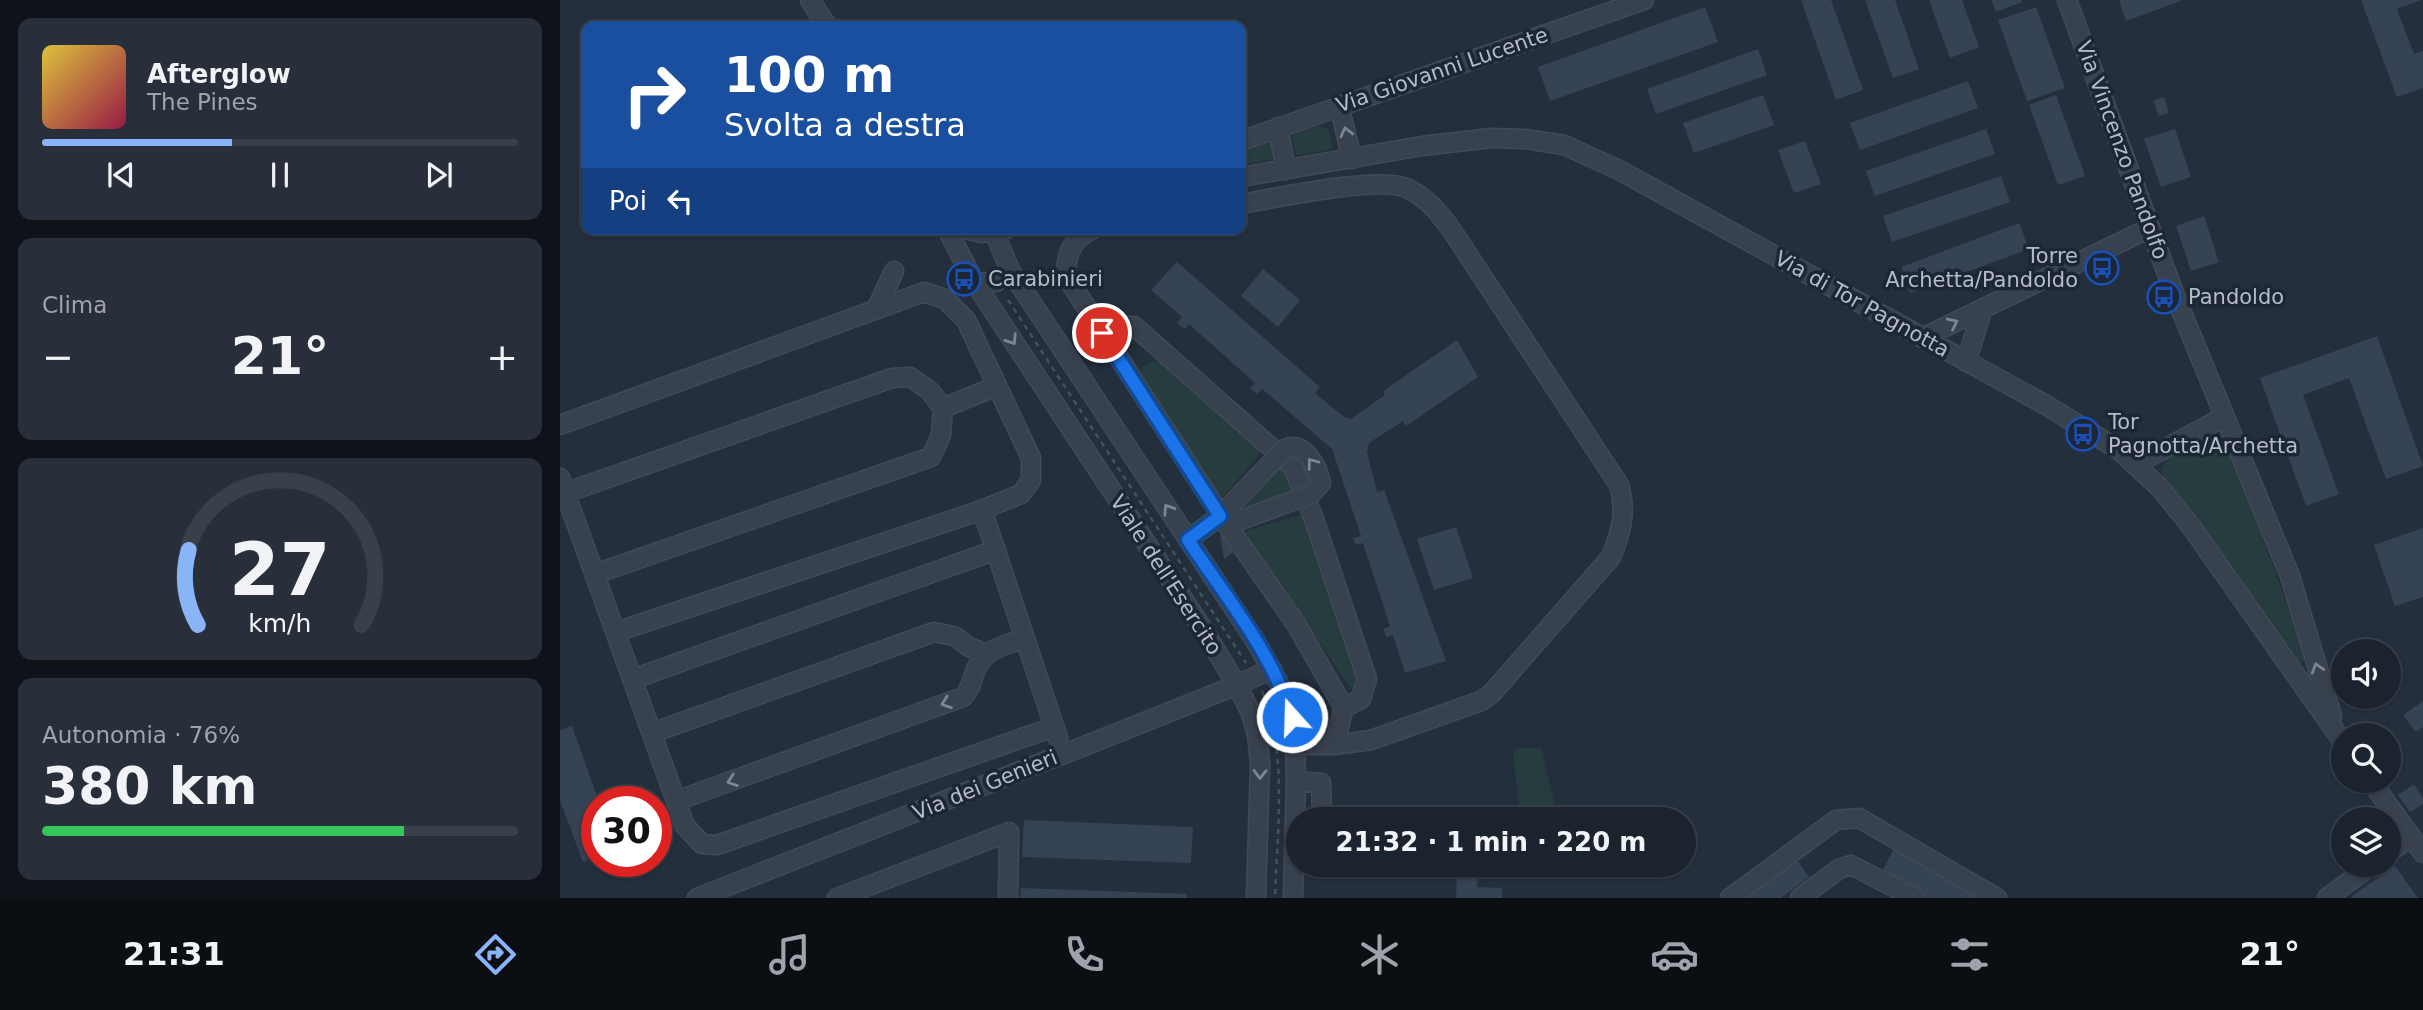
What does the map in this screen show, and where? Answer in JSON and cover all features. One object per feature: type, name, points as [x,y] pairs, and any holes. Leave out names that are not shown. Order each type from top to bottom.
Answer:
[{"type":"street","points":[[810,0],[824,21]]},
{"type":"street","name":"Via Giovanni Lucente","points":[[1246,139],[1644,0]]},
{"type":"street","name":"Via Vincenzo Pandolfo","points":[[2067,0],[2150,228],[2290,576],[2335,723]]},
{"type":"street","points":[[1339,105],[1352,159]]},
{"type":"street","points":[[1278,127],[1286,170]]},
{"type":"street","name":"Via di Tor Pagnotta","points":[[1246,176],[1422,146],[1491,138],[1525,139],[1564,145],[1591,155],[2089,431],[2136,464],[2190,525],[2331,725]]},
{"type":"street","points":[[1246,203],[1379,183],[1406,188],[1427,202],[1453,232],[1619,485],[1623,499],[1620,535],[1611,557],[1492,693],[1481,701],[1371,740],[1296,746]]},
{"type":"street","points":[[1922,338],[2150,228]]},
{"type":"street","name":"Viale dell'Esercito","points":[[950,235],[975,283],[1199,623],[1237,685],[1252,717],[1260,754],[1256,898]]},
{"type":"street","name":"Viale dell'Esercito","points":[[1000,235],[1010,270],[1272,669],[1290,711],[1296,746],[1293,898]]},
{"type":"street","points":[[975,283],[996,282],[1010,270],[1015,235]]},
{"type":"street","points":[[1085,235],[1075,242],[1066,257],[1066,276],[1224,521],[1296,624],[1344,708],[1334,745]]},
{"type":"street","points":[[876,310],[894,271]]},
{"type":"street","points":[[560,425],[925,292],[945,299],[966,320],[1031,458],[1031,480],[1021,494],[976,512],[616,632]]},
{"type":"street","points":[[1966,362],[1983,308]]},
{"type":"street","points":[[1102,333],[1121,326],[1134,326],[1293,467],[1314,519],[1367,679],[1361,699],[1344,708]]},
{"type":"street","points":[[595,574],[931,457],[941,435],[943,408],[930,391],[910,377],[892,378],[563,485],[685,826],[702,844],[717,845],[1048,729],[1057,734]]},
{"type":"street","points":[[943,408],[997,386]]},
{"type":"street","points":[[2136,464],[2224,417]]},
{"type":"street","points":[[1188,540],[1224,521],[1311,494],[1321,483],[1320,473],[1312,458],[1296,448],[1284,449],[1224,521]]},
{"type":"street","points":[[976,512],[987,523],[1064,754]]},
{"type":"street","points":[[633,679],[996,550]]},
{"type":"street","points":[[652,733],[934,632],[954,636],[985,653]]},
{"type":"street","points":[[676,801],[963,697],[971,687],[975,670],[985,653],[1024,638]]},
{"type":"street","name":"Via dei Genieri","points":[[697,898],[1272,669]]},
{"type":"street","points":[[1296,781],[1321,783],[1322,807]]},
{"type":"street","points":[[2380,793],[2423,853]]},
{"type":"street","points":[[1730,898],[1836,820],[1859,818],[1997,898]]},
{"type":"street","points":[[837,898],[1010,832],[1008,898]]},
{"type":"street","points":[[2401,844],[2411,836]]},
{"type":"street","points":[[1800,898],[1839,869],[1851,865],[1915,898]]},
{"type":"street","points":[[2327,898],[2355,877]]},
{"type":"path","name":"Viale dell'Esercito","points":[[1008,300],[1247,664]]},
{"type":"green space","points":[[1315,124],[1329,130],[1333,149],[1296,156],[1293,132]]},
{"type":"green space","points":[[1268,141],[1274,159],[1246,164],[1246,149]]},
{"type":"green space","points":[[1151,361],[1176,371],[1263,450],[1223,497],[1217,493],[1140,378],[1142,367]]},
{"type":"green space","points":[[2219,435],[2225,436],[2296,629],[2305,660],[2302,663],[2295,660],[2196,518],[2163,477],[2161,469],[2168,457]]},
{"type":"green space","points":[[1281,467],[1287,472],[1296,493],[1248,509],[1245,507],[1245,502]]},
{"type":"green space","points":[[1304,514],[1359,679],[1356,689],[1351,689],[1245,534],[1248,530]]},
{"type":"green space","points":[[1516,748],[1541,748],[1555,807],[1520,807],[1513,755]]},
{"type":"building","points":[[1801,0],[1831,0],[1863,90],[1836,100]]},
{"type":"building","points":[[1865,0],[1895,0],[1919,69],[1893,78]]},
{"type":"building","points":[[1929,0],[1962,0],[1979,47],[1950,58]]},
{"type":"building","points":[[1991,0],[2021,0],[2022,2],[1996,12]]},
{"type":"building","points":[[2119,0],[2183,0],[2126,21]]},
{"type":"building","points":[[2361,0],[2421,0],[2397,9],[2414,54],[2423,51],[2423,88],[2397,97]]},
{"type":"building","points":[[1705,7],[1718,42],[1550,101],[1538,67]]},
{"type":"building","points":[[2036,7],[2065,88],[2027,101],[1998,20]]},
{"type":"building","points":[[1758,49],[1767,75],[1656,114],[1647,89]]},
{"type":"building","points":[[1968,81],[1978,108],[1860,150],[1850,123]]},
{"type":"building","points":[[1763,95],[1774,125],[1694,153],[1683,123]]},
{"type":"building","points":[[2056,95],[2085,176],[2058,185],[2029,105]]},
{"type":"building","points":[[2164,97],[2169,113],[2159,116],[2153,101]]},
{"type":"building","points":[[1986,129],[1995,154],[1875,196],[1866,171]]},
{"type":"building","points":[[2175,129],[2191,177],[2161,187],[2144,139]]},
{"type":"building","points":[[1805,141],[1821,184],[1794,193],[1778,150]]},
{"type":"building","points":[[2001,176],[2010,202],[1892,242],[1883,216]]},
{"type":"building","points":[[2204,216],[2219,262],[2191,271],[2176,226]]},
{"type":"building","points":[[2019,223],[2029,249],[1910,293],[1901,267]]},
{"type":"building","points":[[1177,262],[1320,387],[1315,393],[1344,417],[1351,419],[1385,395],[1383,391],[1457,340],[1478,377],[1406,426],[1403,421],[1369,443],[1367,452],[1377,492],[1384,490],[1446,661],[1405,673],[1393,635],[1386,637],[1383,629],[1390,626],[1363,543],[1356,545],[1353,538],[1361,536],[1332,449],[1262,389],[1257,394],[1250,388],[1255,383],[1189,324],[1185,329],[1177,323],[1182,317],[1151,290]]},
{"type":"building","points":[[1263,269],[1300,300],[1278,327],[1241,296]]},
{"type":"building","points":[[2377,336],[2423,466],[2386,479],[2349,378],[2303,395],[2339,494],[2306,506],[2260,378]]},
{"type":"building","points":[[1456,527],[1473,578],[1434,590],[1417,539]]},
{"type":"building","points":[[2423,528],[2423,597],[2395,606],[2374,545]]},
{"type":"building","points":[[1225,532],[1237,550],[1224,559],[1220,534]]},
{"type":"building","points":[[2423,701],[2423,727],[2416,732],[2403,715]]},
{"type":"building","points":[[572,726],[593,786],[581,786],[581,857],[560,800],[560,730]]},
{"type":"building","points":[[2414,784],[2423,798],[2423,804],[2410,812],[2398,795]]},
{"type":"building","points":[[1024,820],[1193,827],[1191,863],[1022,857]]},
{"type":"building","points":[[1895,847],[1989,898],[1928,898],[1881,873]]},
{"type":"building","points":[[1795,857],[1809,877],[1781,898],[1739,898]]},
{"type":"building","points":[[2401,874],[2418,898],[2353,898],[2352,896],[2379,877],[2401,877]]},
{"type":"building","points":[[1457,877],[1478,877],[1477,887],[1502,888],[1502,898],[1456,898]]},
{"type":"building","points":[[1021,888],[1187,894],[1187,898],[1020,898]]},
{"type":"place","name":"Torre Archetta/Pandoldo","points":[[2102,268]]},
{"type":"place","name":"Carabinieri","points":[[964,279]]},
{"type":"place","name":"Pandoldo","points":[[2164,297]]},
{"type":"place","name":"Tor Pagnotta/Archetta","points":[[2083,434]]},
{"type":"route","points":[[1102,333],[1220,516],[1188,540],[1263,653],[1278,680],[1292,717]]}]
